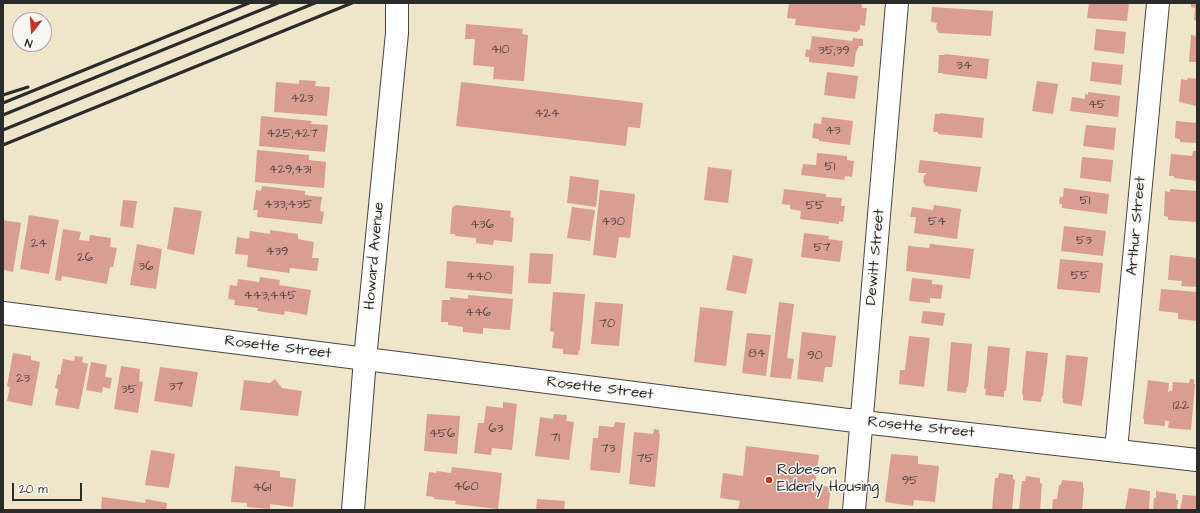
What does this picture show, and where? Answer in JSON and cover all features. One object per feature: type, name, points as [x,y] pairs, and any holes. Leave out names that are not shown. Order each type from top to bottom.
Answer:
[{"type":"street","name":"Howard Avenue","points":[[353,510],[365,359],[397,33],[397,3]]},
{"type":"street","points":[[397,33],[408,3]]},
{"type":"street","name":"Dewitt Street","points":[[854,510],[897,3]]},
{"type":"street","name":"Arthur Street","points":[[1116,450],[1158,3]]},
{"type":"street","name":"Rosette Street","points":[[3,314],[862,422],[1197,460]]},
{"type":"building","points":[[789,3],[861,3],[862,8],[867,8],[865,26],[860,25],[860,29],[857,32],[795,25],[796,19],[787,18]]},
{"type":"building","points":[[1089,3],[1129,3],[1127,21],[1087,18]]},
{"type":"building","points":[[1191,3],[1197,3],[1197,21],[1194,20],[1195,8],[1191,7]]},
{"type":"building","points":[[932,7],[993,11],[991,36],[939,33],[936,29],[937,23],[931,22]]},
{"type":"building","points":[[466,24],[523,29],[522,34],[528,35],[524,81],[493,79],[494,67],[473,65],[475,39],[465,39]]},
{"type":"building","points":[[1096,29],[1126,32],[1124,54],[1094,50]]},
{"type":"building","points":[[1191,35],[1197,36],[1197,62],[1189,62]]},
{"type":"building","points":[[812,36],[852,41],[853,38],[863,39],[863,46],[859,46],[856,52],[854,67],[809,62],[809,57],[805,57],[806,49],[810,50]]},
{"type":"building","points":[[945,54],[989,59],[987,79],[938,73],[939,55]]},
{"type":"building","points":[[1092,62],[1123,65],[1121,85],[1090,81]]},
{"type":"building","points":[[827,72],[858,76],[855,99],[824,95]]},
{"type":"building","points":[[1188,78],[1197,79],[1197,106],[1179,102],[1181,79],[1187,80]]},
{"type":"building","points":[[299,80],[316,81],[315,86],[330,87],[327,116],[274,112],[276,82],[299,84]]},
{"type":"building","points":[[1037,81],[1058,84],[1053,114],[1032,111]]},
{"type":"building","points":[[461,82],[643,103],[640,128],[628,127],[626,146],[456,126]]},
{"type":"building","points":[[1088,92],[1120,96],[1118,117],[1070,111],[1072,97],[1085,99],[1085,94],[1088,95]]},
{"type":"building","points":[[940,113],[984,118],[982,138],[938,134],[938,132],[933,132],[935,114]]},
{"type":"building","points":[[261,116],[312,121],[311,124],[328,125],[325,152],[259,146]]},
{"type":"building","points":[[822,117],[853,121],[850,145],[819,141],[819,139],[812,138],[814,123],[821,124]]},
{"type":"building","points":[[1176,121],[1197,123],[1197,143],[1180,142],[1180,139],[1175,138]]},
{"type":"building","points":[[1086,125],[1116,128],[1114,150],[1083,146]]},
{"type":"building","points":[[257,150],[309,155],[309,160],[326,162],[324,188],[255,182]]},
{"type":"building","points":[[1193,151],[1197,151],[1197,181],[1169,176],[1171,154],[1192,156]]},
{"type":"building","points":[[817,153],[847,156],[847,160],[854,161],[852,177],[845,176],[844,180],[801,175],[803,164],[816,165]]},
{"type":"building","points":[[1082,157],[1113,160],[1111,182],[1080,178]]},
{"type":"building","points":[[920,160],[981,167],[977,192],[926,186],[923,182],[924,176],[927,173],[918,173]]},
{"type":"building","points":[[708,167],[732,170],[728,203],[704,200]]},
{"type":"building","points":[[570,176],[599,180],[596,207],[567,203]]},
{"type":"building","points":[[262,186],[305,191],[305,195],[322,197],[320,211],[324,212],[322,224],[257,217],[258,210],[253,210],[256,190],[261,191]]},
{"type":"building","points":[[1064,188],[1109,194],[1107,214],[1062,208],[1062,204],[1059,204],[1060,197],[1063,197]]},
{"type":"building","points":[[784,189],[826,194],[826,197],[842,198],[841,206],[845,206],[843,222],[839,221],[839,224],[800,219],[801,211],[790,209],[790,205],[782,204]]},
{"type":"building","points":[[1170,189],[1197,191],[1197,222],[1168,220],[1168,217],[1164,216],[1165,191],[1170,192]]},
{"type":"building","points":[[600,190],[635,194],[630,238],[619,237],[616,258],[593,255]]},
{"type":"building","points":[[123,200],[137,201],[133,228],[120,226]]},
{"type":"building","points":[[456,205],[511,211],[510,217],[514,218],[512,242],[494,240],[493,245],[476,243],[476,238],[455,236],[455,234],[450,234],[452,208]]},
{"type":"building","points":[[934,205],[961,209],[957,239],[914,233],[916,217],[910,217],[912,207],[933,210]]},
{"type":"building","points":[[174,207],[202,211],[194,255],[167,249]]},
{"type":"building","points":[[572,207],[595,210],[590,241],[567,238]]},
{"type":"building","points":[[29,215],[59,220],[49,274],[20,269]]},
{"type":"building","points":[[3,220],[21,223],[13,272],[3,270]]},
{"type":"building","points":[[1064,226],[1106,231],[1103,256],[1061,251]]},
{"type":"building","points":[[63,229],[81,232],[79,240],[89,241],[90,235],[111,238],[110,247],[117,248],[113,267],[110,267],[107,284],[62,276],[61,281],[55,280]]},
{"type":"building","points":[[270,230],[298,234],[298,239],[314,242],[312,258],[319,258],[317,271],[290,268],[289,273],[247,267],[248,255],[235,254],[237,237],[249,239],[250,231],[270,234]]},
{"type":"building","points":[[804,233],[829,236],[828,239],[843,241],[840,262],[801,257]]},
{"type":"building","points":[[137,244],[162,249],[156,289],[130,285]]},
{"type":"building","points":[[930,244],[974,249],[970,279],[906,271],[908,246],[929,248]]},
{"type":"building","points":[[530,253],[553,254],[551,284],[528,283]]},
{"type":"building","points":[[733,255],[753,259],[746,294],[726,290]]},
{"type":"building","points":[[1170,255],[1197,258],[1197,287],[1181,286],[1182,281],[1168,280]]},
{"type":"building","points":[[1060,259],[1103,263],[1100,293],[1057,289]]},
{"type":"building","points":[[447,261],[514,266],[512,294],[445,288]]},
{"type":"building","points":[[260,277],[280,280],[279,285],[311,290],[307,315],[285,311],[284,315],[257,311],[258,308],[234,305],[235,300],[228,299],[230,285],[237,286],[238,279],[259,282]]},
{"type":"building","points":[[912,278],[932,280],[932,284],[943,285],[941,299],[930,298],[930,303],[909,301]]},
{"type":"building","points":[[1161,289],[1197,292],[1197,321],[1178,319],[1178,313],[1159,311]]},
{"type":"building","points":[[553,292],[585,294],[580,350],[578,355],[563,354],[563,349],[552,348],[554,332],[550,331]]},
{"type":"building","points":[[468,295],[513,299],[510,330],[483,328],[483,334],[463,332],[463,327],[448,325],[448,322],[441,322],[442,300],[450,300],[450,297],[468,299]]},
{"type":"building","points":[[595,302],[623,304],[619,346],[591,344]]},
{"type":"building","points":[[779,302],[794,304],[787,358],[794,359],[791,379],[770,377]]},
{"type":"building","points":[[700,307],[733,311],[726,366],[694,362]]},
{"type":"building","points":[[923,311],[945,313],[943,326],[921,323]]},
{"type":"building","points":[[802,332],[836,336],[832,367],[825,367],[823,382],[797,379]]},
{"type":"building","points":[[747,333],[771,335],[766,376],[742,373]]},
{"type":"building","points":[[909,336],[930,338],[924,387],[899,384],[900,370],[905,370]]},
{"type":"building","points":[[951,342],[972,344],[968,387],[966,393],[947,391]]},
{"type":"building","points":[[988,346],[1010,348],[1006,391],[1004,391],[1004,397],[985,395],[986,389],[984,389]]},
{"type":"building","points":[[1026,351],[1048,353],[1041,402],[1023,400],[1022,394]]},
{"type":"building","points":[[13,353],[31,356],[31,360],[40,362],[32,406],[7,401],[10,387],[7,386]]},
{"type":"building","points":[[1066,355],[1088,357],[1082,406],[1063,403],[1062,398]]},
{"type":"building","points":[[75,356],[83,357],[82,362],[88,364],[79,409],[55,405],[58,389],[55,388],[58,374],[60,375],[63,359],[74,361]]},
{"type":"building","points":[[91,362],[107,365],[105,377],[112,378],[110,389],[103,387],[102,393],[86,390]]},
{"type":"building","points":[[121,366],[140,369],[139,381],[143,382],[138,413],[114,409]]},
{"type":"building","points":[[160,367],[198,372],[192,407],[154,401]]},
{"type":"building","points":[[275,379],[282,388],[302,391],[298,416],[240,410],[244,380],[270,383]]},
{"type":"building","points":[[1190,379],[1194,379],[1195,384],[1191,430],[1168,428],[1169,421],[1165,421],[1165,426],[1144,424],[1143,419],[1148,380],[1169,383],[1169,392],[1172,391],[1173,382],[1189,383]]},
{"type":"building","points":[[503,402],[517,404],[512,450],[492,448],[491,455],[474,453],[478,423],[484,423],[486,406],[503,408]]},
{"type":"building","points":[[427,414],[460,416],[457,454],[424,451]]},
{"type":"building","points":[[554,414],[567,415],[566,421],[574,422],[569,460],[535,456],[540,417],[553,419]]},
{"type":"building","points":[[615,422],[625,423],[620,473],[590,470],[593,438],[598,438],[599,426],[614,427]]},
{"type":"building","points":[[654,429],[659,430],[660,434],[655,487],[629,484],[634,432],[653,434]]},
{"type":"building","name":"Robeson Elderly Housing","points":[[746,446],[819,455],[815,485],[831,487],[828,510],[738,510],[740,501],[720,498],[723,473],[743,476]]},
{"type":"building","points":[[151,450],[175,454],[169,488],[145,485]]},
{"type":"building","points":[[891,454],[918,456],[918,464],[939,466],[935,502],[914,500],[913,506],[885,502]]},
{"type":"building","points":[[235,466],[280,471],[280,477],[296,479],[293,507],[270,504],[270,509],[247,507],[247,503],[231,502]]},
{"type":"building","points":[[452,467],[502,473],[498,509],[455,504],[456,501],[434,499],[434,497],[426,496],[429,472],[436,473],[437,471],[451,473]]},
{"type":"building","points":[[999,473],[1013,475],[1013,479],[1015,480],[1012,510],[992,510],[995,478],[998,478]]},
{"type":"building","points":[[1026,476],[1040,478],[1040,483],[1042,483],[1040,510],[1019,510],[1022,481],[1025,481]]},
{"type":"building","points":[[1062,480],[1083,482],[1084,488],[1082,510],[1052,510],[1053,499],[1057,499],[1059,485],[1061,485]]},
{"type":"building","points":[[1129,488],[1150,491],[1149,510],[1125,510]]},
{"type":"building","points":[[1156,491],[1176,494],[1176,500],[1178,500],[1177,510],[1153,510]]},
{"type":"building","points":[[1183,495],[1197,496],[1197,510],[1180,510]]},
{"type":"building","points":[[102,497],[145,503],[146,499],[167,503],[166,510],[101,510]]},
{"type":"building","points":[[537,499],[565,501],[564,510],[536,510]]},
{"type":"railway","points":[[3,103],[249,3]]},
{"type":"railway","points":[[3,115],[278,3]]},
{"type":"railway","points":[[3,130],[315,3]]},
{"type":"railway","points":[[3,145],[352,3]]},
{"type":"railway","points":[[3,95],[28,87]]},
{"type":"place","name":"Robeson Elderly Housing","points":[[769,480]]}]
